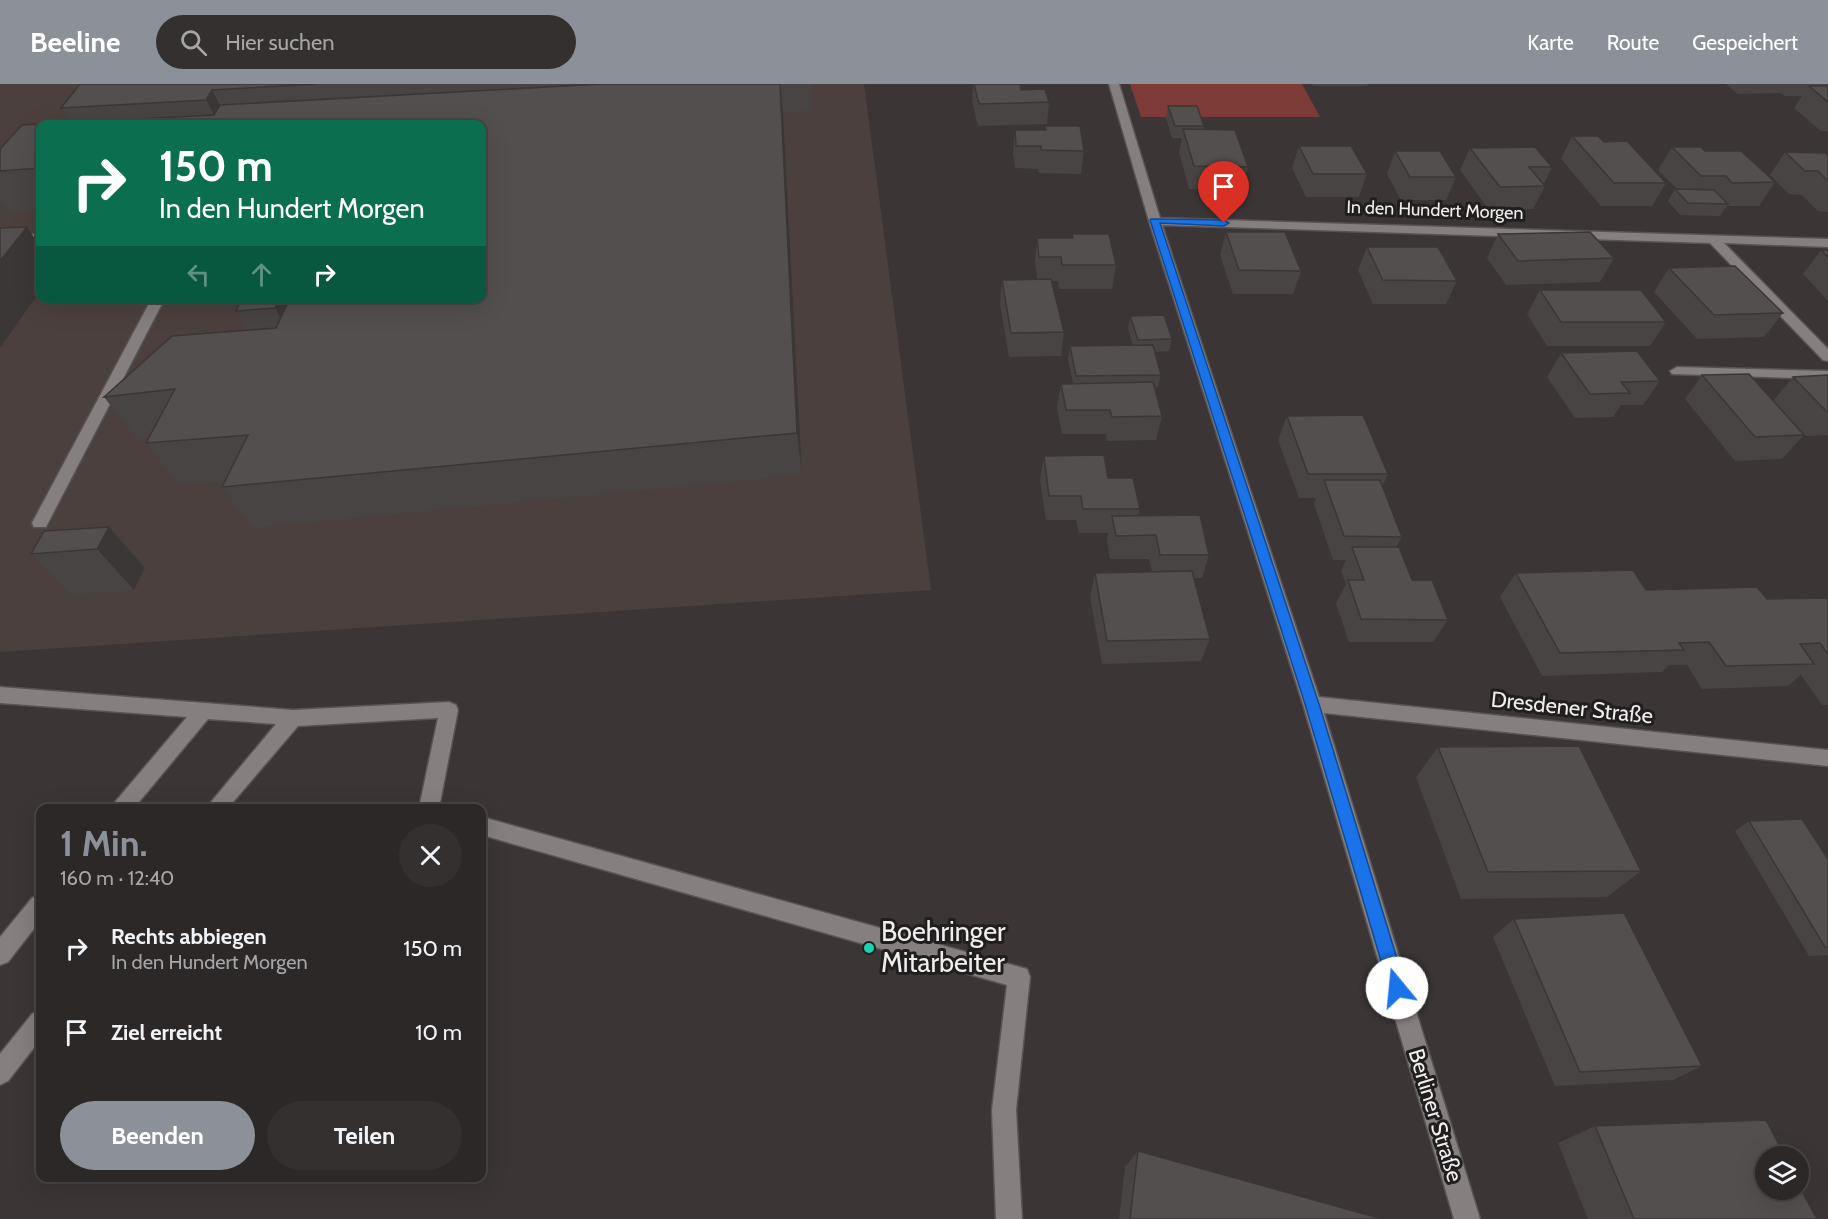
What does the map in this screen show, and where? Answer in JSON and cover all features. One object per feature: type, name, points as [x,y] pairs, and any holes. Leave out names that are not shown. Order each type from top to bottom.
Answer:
[{"type":"street","name":"Berliner Straße","points":[[1114,84],[1155,220],[1312,704],[1467,1219]]},
{"type":"street","name":"In den Hundert Morgen","points":[[1155,220],[1828,243]]},
{"type":"street","points":[[0,240],[36,238]]},
{"type":"street","points":[[1713,239],[1828,357]]},
{"type":"street","points":[[40,523],[156,303]]},
{"type":"street","points":[[1677,370],[1828,375]]},
{"type":"street","points":[[0,694],[292,718],[449,710],[430,804]]},
{"type":"street","name":"Dresdener Straße","points":[[1312,704],[1828,759]]},
{"type":"street","points":[[125,804],[203,712]]},
{"type":"street","points":[[219,804],[292,718]]},
{"type":"street","points":[[486,827],[1019,976],[1004,1110],[1009,1219]]},
{"type":"street","points":[[0,954],[36,910]]},
{"type":"street","points":[[0,1073],[36,1027]]},
{"type":"shaded area","points":[[0,84],[864,84],[931,590],[0,652]]},
{"type":"shaded area","points":[[1130,84],[1302,84],[1320,117],[1141,117]]},
{"type":"building","points":[[80,84],[317,84],[212,90],[206,100],[61,108]]},
{"type":"building","points":[[601,84],[780,84],[797,433],[222,487],[248,435],[146,443],[175,389],[104,397],[172,336],[276,328],[288,303],[486,303],[486,120],[118,120],[214,115],[220,105]]},
{"type":"building","points":[[974,84],[1020,84],[1021,90],[1045,89],[1049,102],[979,104]]},
{"type":"building","points":[[1809,86],[1828,86],[1828,102]]},
{"type":"building","points":[[1168,106],[1197,106],[1204,126],[1175,126]]},
{"type":"building","points":[[36,124],[36,168],[0,171],[0,149],[22,125]]},
{"type":"building","points":[[1045,126],[1080,126],[1084,151],[1041,150],[1041,146],[1016,146],[1015,130],[1046,130]]},
{"type":"building","points":[[1183,129],[1235,130],[1248,167],[1194,166]]},
{"type":"building","points":[[1572,136],[1598,136],[1604,142],[1627,141],[1666,183],[1614,183]]},
{"type":"building","points":[[1299,146],[1351,146],[1367,174],[1313,174]]},
{"type":"building","points":[[1535,147],[1552,167],[1529,167],[1545,186],[1500,187],[1470,148]]},
{"type":"building","points":[[1672,147],[1701,147],[1705,151],[1741,151],[1775,182],[1732,183],[1726,176],[1701,176]]},
{"type":"building","points":[[1395,151],[1440,151],[1456,177],[1410,177]]},
{"type":"building","points":[[1785,152],[1825,153],[1828,156],[1828,181],[1818,171],[1805,171]]},
{"type":"building","points":[[1675,189],[1714,190],[1728,204],[1688,203]]},
{"type":"building","points":[[27,227],[0,261],[0,228]]},
{"type":"building","points":[[1226,232],[1285,232],[1301,271],[1239,270]]},
{"type":"building","points":[[1590,232],[1614,258],[1518,261],[1498,234]]},
{"type":"building","points":[[1072,234],[1109,234],[1116,265],[1062,265],[1061,257],[1039,257],[1037,238],[1073,238]]},
{"type":"building","points":[[1367,247],[1438,247],[1457,281],[1383,280]]},
{"type":"building","points":[[1821,250],[1828,250],[1828,257]]},
{"type":"building","points":[[1735,266],[1783,313],[1714,315],[1669,268]]},
{"type":"building","points":[[1051,279],[1064,332],[1011,333],[1002,280]]},
{"type":"building","points":[[1540,290],[1641,290],[1666,322],[1561,322]]},
{"type":"building","points":[[240,303],[277,303],[275,308],[236,311]]},
{"type":"building","points":[[1164,315],[1172,339],[1138,340],[1130,316]]},
{"type":"building","points":[[1153,345],[1161,375],[1076,376],[1070,346]]},
{"type":"building","points":[[1637,351],[1660,381],[1621,382],[1630,393],[1590,394],[1561,353]]},
{"type":"building","points":[[1749,374],[1804,435],[1755,437],[1702,375]]},
{"type":"building","points":[[1828,375],[1828,412],[1827,412],[1793,377]]},
{"type":"building","points":[[1153,382],[1162,416],[1112,417],[1110,410],[1066,410],[1061,384]]},
{"type":"building","points":[[1363,415],[1388,474],[1308,474],[1287,416]]},
{"type":"building","points":[[1104,455],[1108,478],[1133,478],[1140,509],[1083,509],[1081,496],[1049,496],[1044,456]]},
{"type":"building","points":[[1324,480],[1380,480],[1402,537],[1344,536]]},
{"type":"building","points":[[1200,515],[1209,555],[1160,555],[1156,535],[1116,536],[1112,516]]},
{"type":"building","points":[[109,527],[97,549],[31,554],[44,531]]},
{"type":"building","points":[[1352,547],[1399,547],[1412,580],[1432,580],[1448,620],[1361,619],[1348,580],[1364,580]]},
{"type":"building","points":[[1633,570],[1646,590],[1757,587],[1767,599],[1828,598],[1828,654],[1820,643],[1800,644],[1814,664],[1726,666],[1709,642],[1679,643],[1684,650],[1560,653],[1516,573]]},
{"type":"building","points":[[1192,571],[1210,639],[1107,641],[1095,573]]},
{"type":"building","points":[[1579,746],[1641,871],[1488,872],[1438,747]]},
{"type":"building","points":[[1802,819],[1828,859],[1828,947],[1825,947],[1749,821]]},
{"type":"building","points":[[1624,913],[1702,1066],[1580,1072],[1514,919]]},
{"type":"building","points":[[1766,1120],[1780,1146],[1755,1146],[1755,1200],[1807,1200],[1817,1219],[1634,1219],[1595,1126]]},
{"type":"building","points":[[1138,1151],[1382,1219],[1130,1219]]},
{"type":"place","name":"Boehringer Mitarbeiter","points":[[869,948]]},
{"type":"route","points":[[1224,223],[1155,220],[1312,704],[1397,988]]}]
